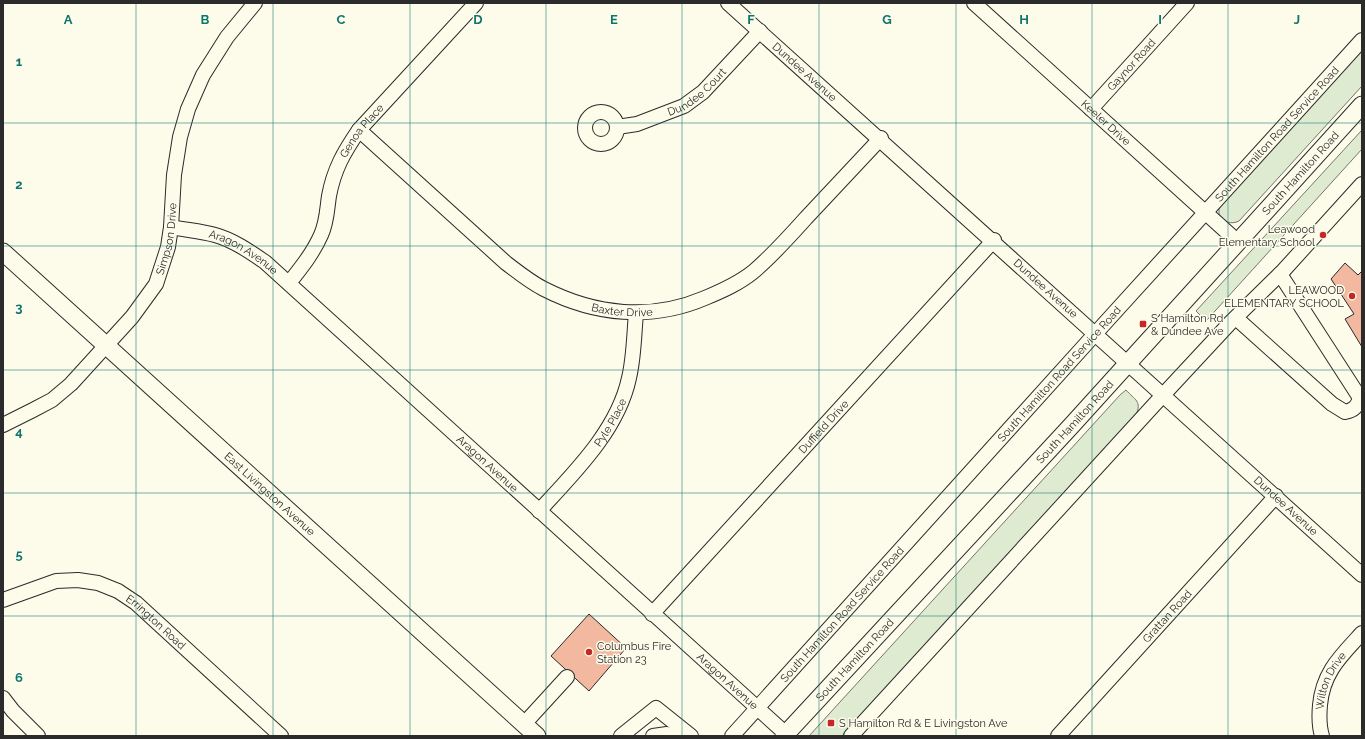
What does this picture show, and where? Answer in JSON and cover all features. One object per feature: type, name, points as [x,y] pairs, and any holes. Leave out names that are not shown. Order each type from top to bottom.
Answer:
[{"type":"main road","name":"South Hamilton Road","points":[[785,735],[1128,363],[1362,105]]},
{"type":"main road","name":"East Livingston Avenue","points":[[3,252],[537,736]]},
{"type":"street","name":"Simpson Drive","points":[[3,425],[52,400],[71,384],[132,317],[156,284],[168,247],[171,227],[174,176],[180,137],[188,109],[203,74],[227,37],[255,3]]},
{"type":"street","name":"Genoa Place","points":[[289,283],[313,252],[322,234],[327,217],[333,179],[339,161],[359,130],[476,3]]},
{"type":"street","name":"Dundee Avenue","points":[[728,3],[881,138],[1362,575]]},
{"type":"street","name":"Keeler Drive","points":[[974,3],[1238,242]]},
{"type":"street","name":"Gaynor Road","points":[[1091,109],[1187,3]]},
{"type":"street","name":"Dundee Court","points":[[617,127],[637,124],[684,106],[703,92],[760,31]]},
{"type":"street","name":"South Hamilton Road Service Road","points":[[732,736],[1362,40]]},
{"type":"street","name":"Baxter Drive","points":[[359,130],[506,263],[524,276],[543,288],[567,299],[610,311],[636,313],[665,310],[690,304],[728,288],[752,273],[775,252],[881,138]]},
{"type":"street","points":[[851,736],[1164,394],[1280,274],[1362,184]]},
{"type":"street","name":"Aragon Avenue","points":[[171,227],[214,235],[248,250],[259,258],[289,283],[652,614],[757,707],[785,735]]},
{"type":"street","name":"Duffield Drive","points":[[652,614],[994,240]]},
{"type":"street","points":[[1236,318],[1332,404],[1345,412],[1352,411],[1358,404],[1360,398],[1280,274]]},
{"type":"street","name":"Pyle Place","points":[[539,511],[589,456],[620,406],[629,379],[634,348],[636,313]]},
{"type":"street","name":"Grattan Road","points":[[1061,735],[1276,496]]},
{"type":"street","name":"Errington Road","points":[[3,600],[56,581],[78,580],[98,583],[118,591],[136,603],[281,736]]},
{"type":"street","name":"Wilton Drive","points":[[1322,736],[1319,714],[1322,688],[1337,660],[1362,633]]},
{"type":"street","points":[[524,724],[567,677]]},
{"type":"street","points":[[3,698],[13,711],[38,736]]},
{"type":"street","points":[[621,736],[656,708],[690,736]]},
{"type":"street","points":[[653,736],[667,734],[677,736]]},
{"type":"green space","points":[[1362,50],[1362,86],[1239,221],[1230,223],[1223,219],[1219,214],[1219,207]]},
{"type":"green space","points":[[1362,130],[1362,149],[1206,321],[1196,311]]},
{"type":"green space","points":[[1126,390],[1137,401],[1138,410],[1136,415],[842,736],[809,736],[1120,395]]},
{"type":"building","name":"LEAWOOD ELEMENTARY SCHOOL","points":[[1345,263],[1358,275],[1362,271],[1362,347],[1345,319],[1354,314],[1331,279]]},
{"type":"building","name":"Columbus Fire Station 23","points":[[589,614],[626,648],[589,691],[551,656]]},
{"type":"place","name":"Leawood Elementary School","points":[[1323,235]]},
{"type":"place","name":"LEAWOOD ELEMENTARY SCHOOL","points":[[1352,296]]},
{"type":"place","name":"S Hamilton Rd & Dundee Ave","points":[[1143,324]]},
{"type":"place","name":"Columbus Fire Station 23","points":[[589,652]]},
{"type":"place","name":"S Hamilton Rd & E Livingston Ave","points":[[831,723]]}]
